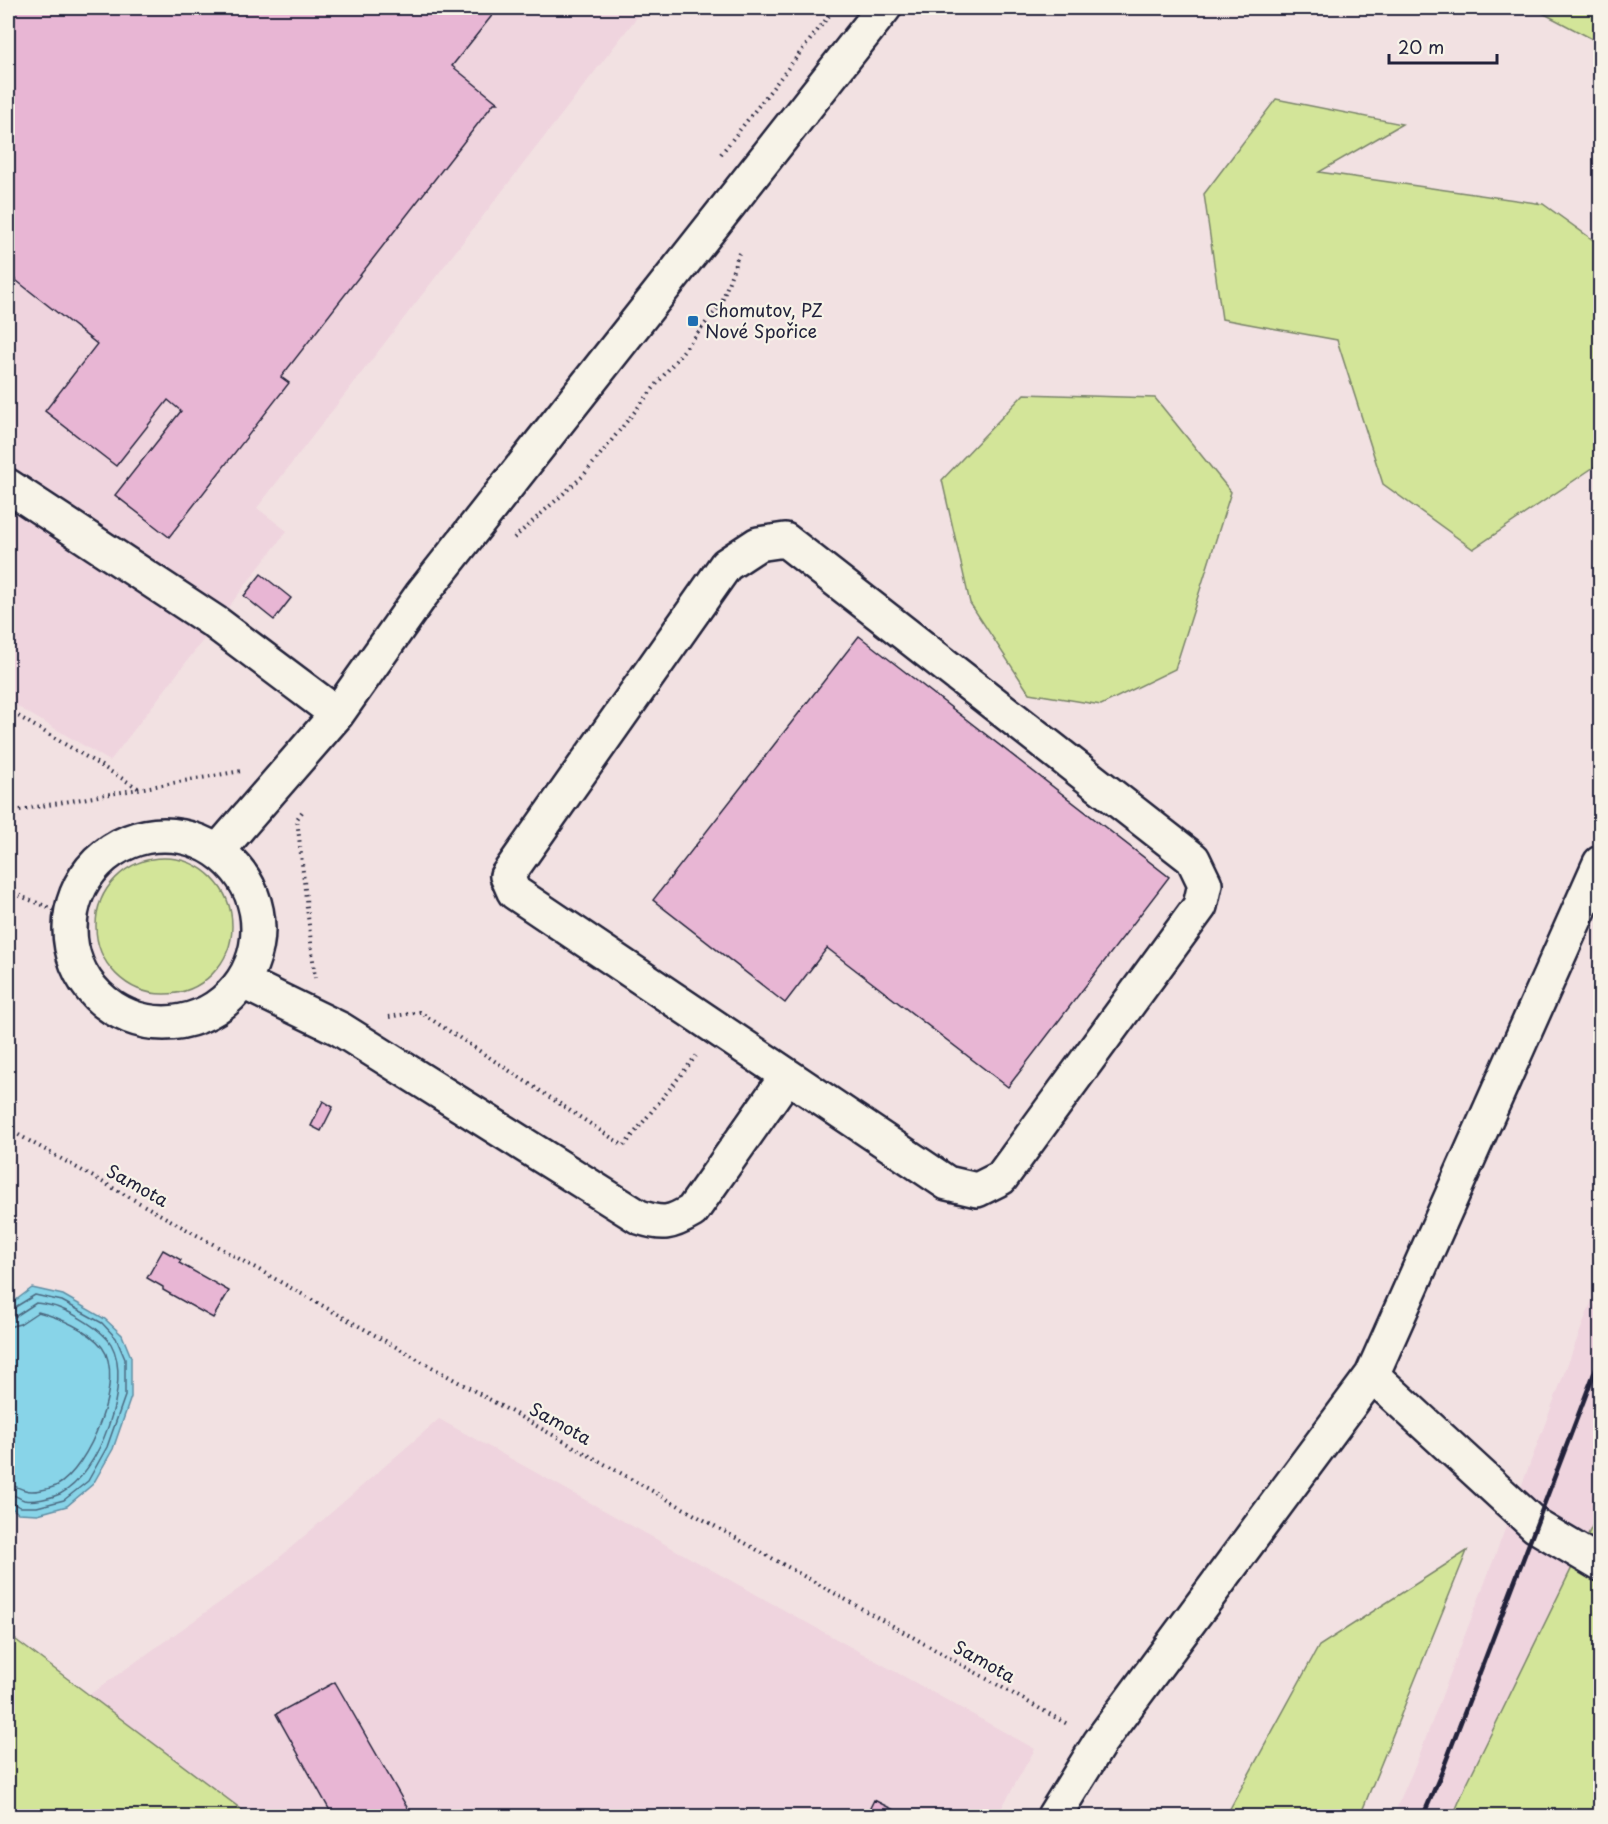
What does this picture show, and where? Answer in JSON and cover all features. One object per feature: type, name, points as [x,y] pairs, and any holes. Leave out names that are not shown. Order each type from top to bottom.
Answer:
[{"type":"street","points":[[218,851],[337,714],[422,594],[884,8]]},
{"type":"street","points":[[8,486],[216,623],[337,714]]},
{"type":"street","points":[[785,540],[1193,859],[1205,884],[1200,906],[1001,1178],[977,1190],[947,1183],[787,1076],[514,892],[507,876],[726,565],[758,544],[785,540]]},
{"type":"street","points":[[157,835],[189,838],[218,851],[240,871],[254,897],[259,926],[255,955],[243,982],[221,1005],[193,1020],[161,1024],[130,1017],[103,1001],[82,977],[71,948],[70,916],[80,885],[100,859],[127,842],[157,835]]},
{"type":"street","points":[[1054,1816],[1100,1742],[1372,1375],[1600,863]]},
{"type":"street","points":[[243,982],[340,1029],[639,1216],[658,1223],[675,1221],[692,1211],[787,1076]]},
{"type":"street","points":[[1372,1375],[1536,1526],[1600,1564]]},
{"type":"path","points":[[717,158],[834,8]]},
{"type":"path","points":[[917,17],[924,8]]},
{"type":"path","points":[[512,539],[583,476],[721,304],[741,248]]},
{"type":"path","points":[[8,710],[139,789]]},
{"type":"path","points":[[8,812],[242,771]]},
{"type":"path","points":[[304,810],[297,819],[316,979]]},
{"type":"path","points":[[8,891],[70,916]]},
{"type":"path","points":[[379,1019],[420,1012],[624,1146],[717,1029]]},
{"type":"path","name":"Samota","points":[[8,1129],[1100,1742]]},
{"type":"shaded area","points":[[8,8],[644,8],[257,508],[287,531],[110,761],[8,701]]},
{"type":"shaded area","points":[[1600,1279],[1600,1510],[1453,1816],[1393,1816],[1416,1764]]},
{"type":"shaded area","points":[[439,1419],[1035,1749],[997,1816],[243,1816],[245,1811],[89,1695],[264,1571]]},
{"type":"green space","points":[[1533,8],[1600,8],[1600,43]]},
{"type":"green space","points":[[1276,99],[1402,124],[1319,172],[1543,204],[1600,245],[1600,460],[1594,467],[1473,549],[1383,484],[1337,340],[1222,319],[1204,194]]},
{"type":"green space","points":[[1024,394],[1155,398],[1231,492],[1175,669],[1101,705],[1029,693],[970,603],[942,480]]},
{"type":"green space","points":[[164,858],[190,863],[202,869],[212,878],[221,888],[227,900],[232,926],[227,952],[221,964],[212,974],[202,983],[190,989],[164,994],[138,989],[126,983],[116,974],[107,964],[101,952],[96,926],[101,900],[107,888],[116,878],[126,869],[138,863]]},
{"type":"green space","points":[[1600,1510],[1600,1816],[1453,1816],[1466,1785]]},
{"type":"green space","points":[[1467,1551],[1360,1816],[1226,1816],[1319,1646]]},
{"type":"green space","points":[[8,1634],[245,1812],[243,1816],[8,1816]]},
{"type":"water","points":[[32,1288],[63,1295],[105,1319],[122,1335],[131,1357],[131,1397],[113,1449],[93,1484],[67,1506],[38,1514],[18,1513],[8,1505],[8,1306]]},
{"type":"building","points":[[17,8],[498,8],[452,66],[498,103],[494,103],[281,377],[289,383],[169,537],[115,495],[181,411],[168,400],[116,466],[45,411],[97,344],[8,274],[8,20]]},
{"type":"building","points":[[261,574],[291,598],[274,620],[244,596]]},
{"type":"building","points":[[859,636],[1169,877],[1008,1087],[827,948],[785,1003],[653,900]]},
{"type":"building","points":[[323,1101],[333,1107],[321,1131],[311,1126]]},
{"type":"building","points":[[163,1250],[181,1260],[179,1263],[229,1291],[213,1318],[163,1290],[163,1287],[147,1278]]},
{"type":"building","points":[[335,1682],[412,1816],[333,1816],[276,1714]]},
{"type":"building","points":[[874,1800],[906,1816],[866,1816]]},
{"type":"railway","points":[[1423,1816],[1600,1358]]},
{"type":"place","name":"Chomutov, PZ Nové Spořice","points":[[693,321]]}]
